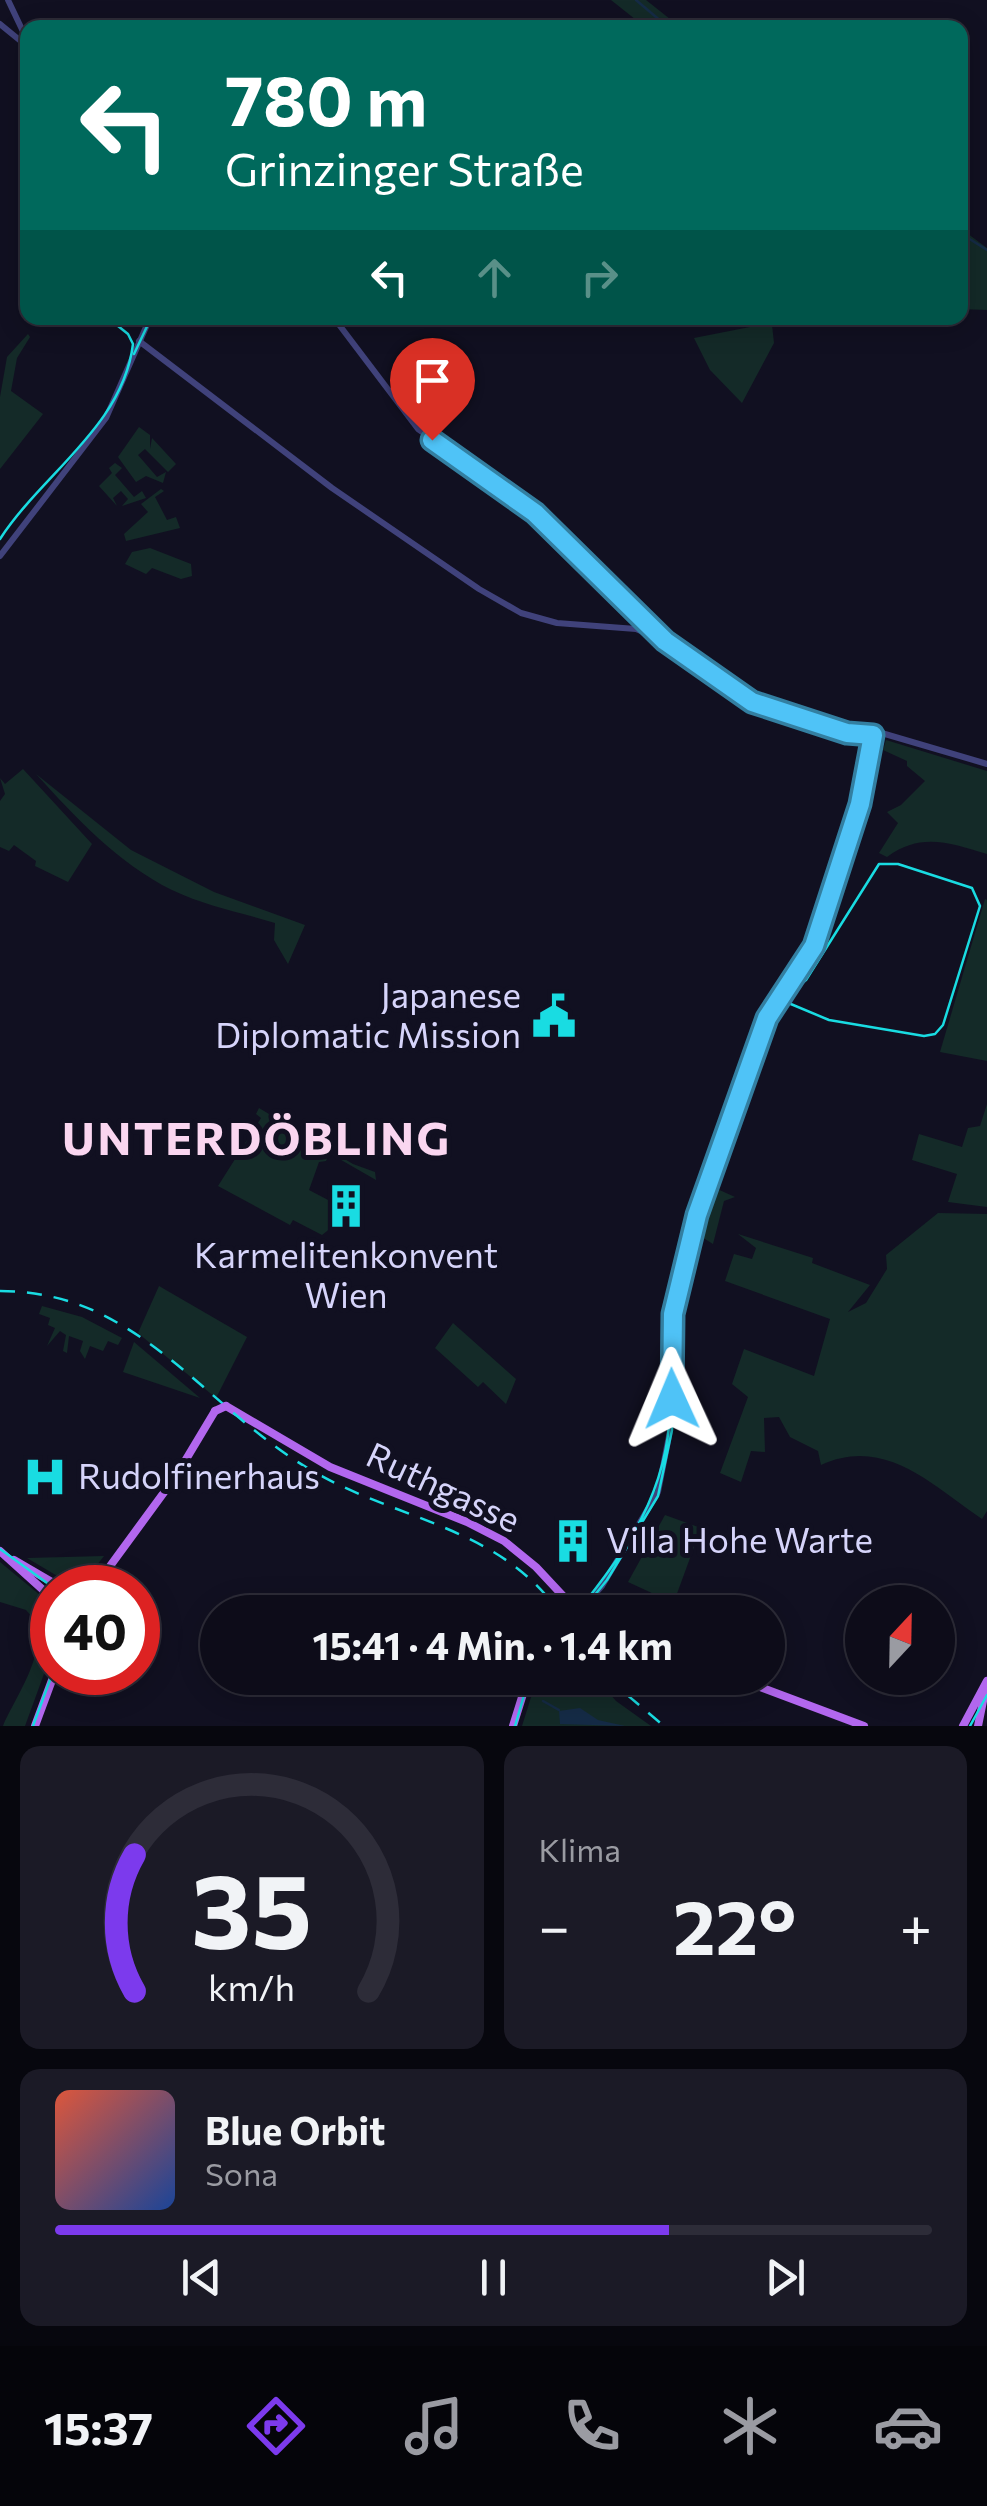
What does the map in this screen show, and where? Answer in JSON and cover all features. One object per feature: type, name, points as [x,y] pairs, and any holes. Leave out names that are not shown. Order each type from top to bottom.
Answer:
[{"type":"main road","name":"Ruthgasse","points":[[111,1565],[220,1408],[334,1469],[467,1522],[504,1542],[563,1595]]},
{"type":"main road","points":[[0,1551],[30,1570]]},
{"type":"main road","points":[[11,1559],[30,1577]]},
{"type":"main road","points":[[964,1726],[987,1682]]},
{"type":"main road","points":[[978,1726],[987,1682]]},
{"type":"main road","points":[[35,1726],[46,1695]]},
{"type":"main road","points":[[513,1726],[523,1695]]},
{"type":"main road","points":[[781,1695],[864,1726]]},
{"type":"street","points":[[0,556],[106,418],[147,325]]},
{"type":"street","points":[[339,325],[418,428],[535,513],[665,641],[760,705],[847,733],[886,734],[987,764]]},
{"type":"street","points":[[139,341],[332,488],[494,599],[548,622],[624,626],[665,641]]},
{"type":"street","points":[[624,626],[635,611]]},
{"type":"street","points":[[592,1595],[622,1555],[658,1492],[670,1431],[673,1314],[697,1215],[767,1018],[814,946],[860,804],[873,735]]},
{"type":"green space","points":[[611,0],[646,0],[671,20],[636,20]]},
{"type":"green space","points":[[968,234],[987,248],[987,310],[968,309]]},
{"type":"green space","points":[[772,325],[774,343],[742,403],[710,370],[694,338]]},
{"type":"green space","points":[[28,334],[30,337],[17,358],[11,391],[43,414],[0,469],[0,397],[7,357]]},
{"type":"green space","points":[[139,427],[150,435],[150,449],[152,438],[176,464],[168,472],[145,449],[138,455],[157,477],[166,472],[163,483],[146,476],[136,482],[118,457]]},
{"type":"green space","points":[[115,463],[122,468],[115,475],[134,497],[142,491],[146,498],[122,506],[128,499],[121,491],[113,498],[117,506],[99,486],[112,473],[109,468]]},
{"type":"green space","points":[[161,489],[164,491],[155,497],[167,520],[176,517],[180,528],[126,541],[124,534],[148,512],[141,504]]},
{"type":"green space","points":[[150,548],[191,564],[192,576],[181,579],[152,568],[146,574],[125,564],[132,552]]},
{"type":"green space","points":[[886,740],[987,771],[987,854],[936,842],[912,844],[887,857],[879,853],[898,823],[887,812],[901,805],[925,781],[907,766],[907,761],[883,750]]},
{"type":"green space","points":[[23,769],[92,844],[68,882],[35,866],[36,861],[14,845],[9,851],[0,847],[0,801],[5,794],[0,778],[5,784]]},
{"type":"green space","points":[[36,774],[131,850],[214,892],[305,925],[288,964],[274,940],[275,923],[197,900],[153,879],[99,838]]},
{"type":"green space","points":[[987,900],[987,1061],[940,1052]]},
{"type":"green space","points":[[987,1104],[987,1207],[948,1202],[957,1174],[912,1160],[919,1134],[962,1147],[968,1128],[980,1126]]},
{"type":"green space","points":[[259,1108],[353,1164],[375,1172],[376,1180],[329,1153],[326,1161],[319,1162],[309,1190],[351,1212],[322,1235],[293,1220],[290,1225],[218,1186],[261,1118],[256,1114]]},
{"type":"green space","points":[[715,1188],[735,1197],[724,1201],[713,1244],[700,1236]]},
{"type":"green space","points":[[938,1213],[987,1214],[987,1511],[982,1519],[927,1480],[888,1460],[845,1457],[821,1465],[818,1451],[790,1437],[779,1417],[764,1418],[765,1452],[751,1451],[741,1482],[720,1473],[748,1397],[732,1384],[744,1349],[814,1376],[830,1319],[725,1281],[734,1254],[752,1259],[756,1248],[738,1234],[813,1258],[812,1263],[870,1285],[848,1312],[866,1303],[887,1269],[886,1255]]},
{"type":"green space","points":[[159,1286],[247,1337],[216,1398],[138,1333]]},
{"type":"green space","points":[[42,1306],[82,1317],[122,1338],[118,1345],[108,1341],[103,1351],[90,1346],[85,1359],[80,1351],[83,1341],[69,1336],[67,1353],[63,1351],[66,1335],[60,1331],[47,1346],[55,1328],[48,1325],[50,1318],[39,1314]]},
{"type":"green space","points":[[453,1323],[516,1379],[506,1404],[483,1382],[478,1387],[435,1348]]},
{"type":"green space","points":[[134,1342],[200,1398],[123,1372]]},
{"type":"green space","points":[[665,1515],[701,1528],[676,1595],[656,1595],[628,1582]]},
{"type":"green space","points":[[104,1556],[97,1565],[39,1565],[27,1558]]},
{"type":"green space","points":[[0,1562],[30,1587],[30,1616],[26,1610],[0,1602]]},
{"type":"green space","points":[[30,1669],[30,1695],[36,1695],[25,1726],[3,1726]]},
{"type":"green space","points":[[532,1695],[611,1695],[651,1726],[522,1726]]},
{"type":"water","points":[[580,1708],[598,1720],[625,1726],[560,1724],[559,1711]]},
{"type":"waterway","points":[[636,0],[660,20]]},
{"type":"waterway","points":[[968,238],[987,250]]},
{"type":"waterway","points":[[543,1701],[559,1710]]},
{"type":"tram line","points":[[0,539],[98,425],[114,400],[133,344],[117,325]]},
{"type":"tram line","points":[[134,354],[148,325]]},
{"type":"tram line","points":[[879,864],[898,864],[972,888],[980,906],[943,1025],[935,1034],[924,1036],[829,1020],[786,1002],[778,1003],[806,980],[879,864]]},
{"type":"tram line","points":[[590,1595],[628,1543],[662,1467],[670,1409],[670,1321],[680,1274],[725,1118],[769,1011],[778,1003]]},
{"type":"tram line","points":[[595,1595],[658,1496],[672,1430],[672,1330],[677,1299],[706,1190],[778,1003]]},
{"type":"tram line","points":[[0,1549],[30,1571]]},
{"type":"tram line","points":[[33,1726],[44,1695]]},
{"type":"tram line","points":[[515,1726],[524,1695]]},
{"type":"tram line","points":[[970,1726],[987,1695]]},
{"type":"railway","points":[[0,1291],[66,1300],[103,1315],[159,1351],[289,1456],[350,1490],[479,1544],[508,1562],[544,1595]]},
{"type":"railway","points":[[627,1695],[664,1726]]},
{"type":"place","name":"Japanese Diplomatic Mission","points":[[554,1016]]},
{"type":"place","name":"Karmelitenkonvent Wien","points":[[346,1206]]},
{"type":"place","name":"Rudolfinerhaus","points":[[45,1477]]},
{"type":"place","name":"Villa Hohe Warte","points":[[573,1541]]},
{"type":"district","name":"UNTERDÖBLING","points":[[257,1139]]},
{"type":"route","points":[[432,440],[535,513],[665,641],[752,702],[847,733],[873,735],[860,804],[814,946],[767,1018],[697,1215],[673,1314],[672,1399]]}]
